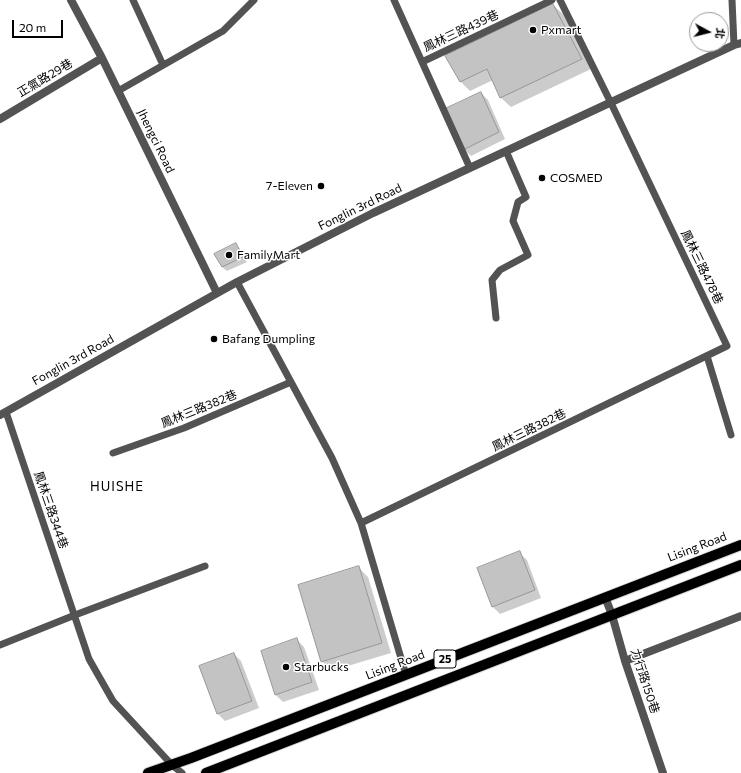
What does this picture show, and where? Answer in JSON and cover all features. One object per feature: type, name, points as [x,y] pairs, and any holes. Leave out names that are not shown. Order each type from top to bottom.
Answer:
[{"type":"main road","name":"Lising Road","points":[[148,773],[741,545]]},
{"type":"main road","name":"25","points":[[206,773],[741,566]]},
{"type":"street","name":"Jhengci Road","points":[[71,0],[102,58],[218,293]]},
{"type":"street","name":"Fonglin 3rd Road","points":[[3,413],[237,282],[373,213],[738,44]]},
{"type":"street","name":"正氣路29巷","points":[[0,119],[102,58]]},
{"type":"street","name":"力行路150巷","points":[[605,597],[663,773]]},
{"type":"street","points":[[625,661],[741,616]]},
{"type":"lane","points":[[133,0],[163,65]]},
{"type":"lane","points":[[118,91],[223,30],[254,0]]},
{"type":"lane","name":"鳳林三路439巷","points":[[394,0],[470,168]]},
{"type":"lane","name":"鳳林三路439巷","points":[[422,62],[552,0]]},
{"type":"lane","points":[[560,0],[611,103]]},
{"type":"lane","points":[[732,0],[738,44]]},
{"type":"lane","name":"鳳林三路478巷","points":[[611,103],[727,346],[707,356]]},
{"type":"lane","points":[[496,318],[492,280],[500,270],[528,255],[513,221],[518,202],[526,197],[506,151]]},
{"type":"lane","points":[[237,282],[332,458],[361,523],[406,675]]},
{"type":"lane","points":[[707,356],[731,435]]},
{"type":"lane","name":"鳳林三路382巷","points":[[361,523],[707,356]]},
{"type":"lane","name":"鳳林三路382巷","points":[[113,453],[184,428],[291,382]]},
{"type":"lane","name":"鳳林三路344巷","points":[[3,413],[75,615],[89,659],[113,701],[172,765],[182,773]]},
{"type":"lane","points":[[0,645],[205,566]]},
{"type":"building","name":"Pxmart","points":[[553,4],[582,59],[500,98],[487,69],[460,82],[445,56]]},
{"type":"building","points":[[481,92],[499,132],[463,150],[445,109]]},
{"type":"building","name":"FamilyMart","points":[[236,243],[243,257],[222,267],[214,254]]},
{"type":"building","points":[[520,551],[535,590],[492,607],[477,568]]},
{"type":"building","points":[[359,566],[382,643],[321,662],[298,585]]},
{"type":"building","name":"Starbucks","points":[[297,638],[312,682],[275,695],[261,651]]},
{"type":"building","points":[[234,653],[252,701],[217,714],[199,666]]},
{"type":"place","name":"Pxmart","points":[[533,30]]},
{"type":"place","name":"COSMED","points":[[542,178]]},
{"type":"place","name":"7-Eleven","points":[[321,186]]},
{"type":"place","name":"FamilyMart","points":[[229,255]]},
{"type":"place","name":"Bafang Dumpling","points":[[214,339]]},
{"type":"place","name":"Starbucks","points":[[286,667]]},
{"type":"district","name":"HUISHE","points":[[117,487]]}]
